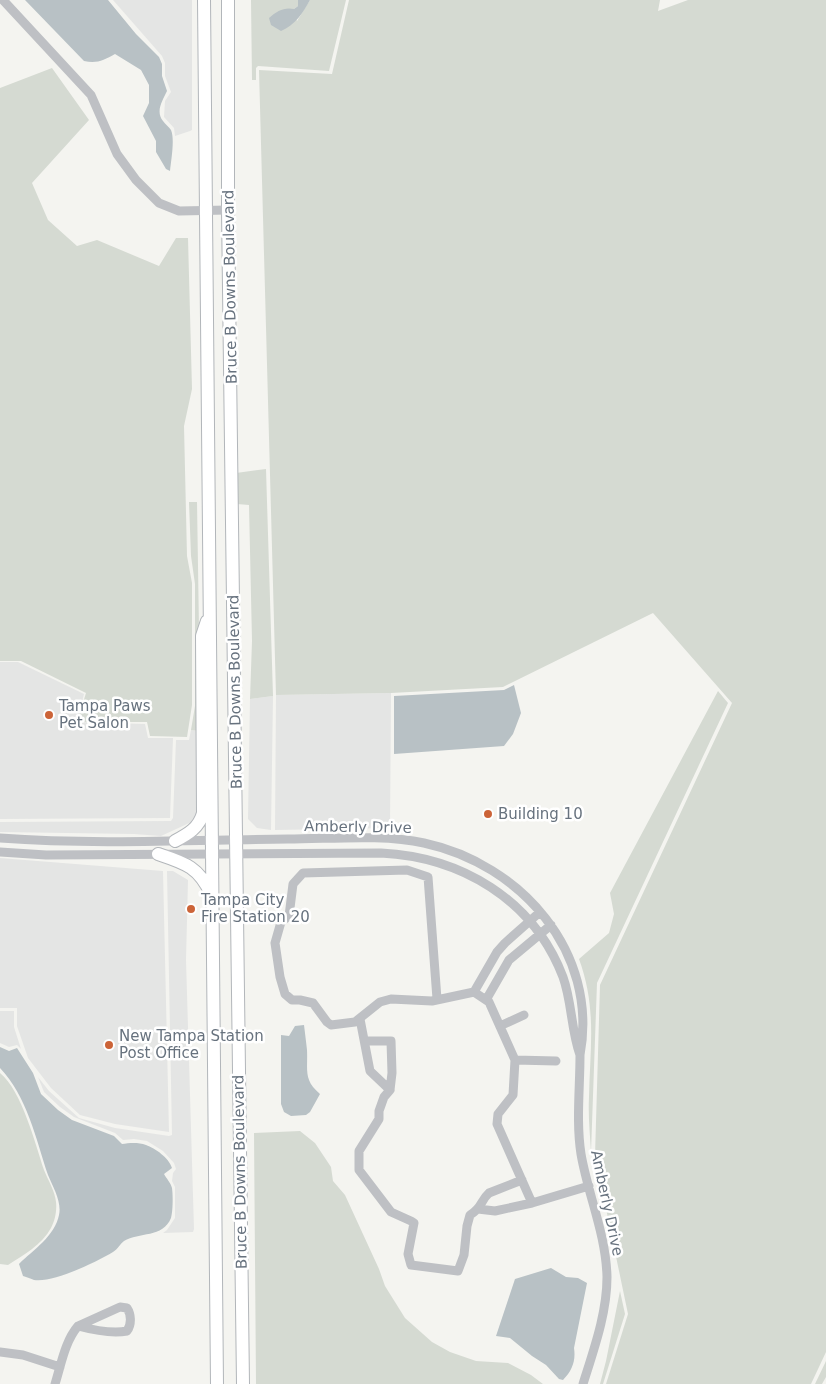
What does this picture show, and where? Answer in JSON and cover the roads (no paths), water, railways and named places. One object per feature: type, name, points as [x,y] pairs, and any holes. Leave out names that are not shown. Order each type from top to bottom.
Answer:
[{"type":"main road","name":"Bruce B Downs Boulevard","points":[[204,0],[217,1384]]},
{"type":"main road","name":"Bruce B Downs Boulevard","points":[[228,0],[228,210],[242,1384]]},
{"type":"main road","points":[[175,841],[196,828],[203,813],[202,636],[210,609]]},
{"type":"main road","points":[[158,854],[181,862],[196,871],[203,878],[213,899]]},
{"type":"street","points":[[3,0],[91,95],[117,154],[136,180],[159,203],[179,212],[228,210]]},
{"type":"street","name":"Amberly Drive","points":[[0,838],[175,841],[213,847],[237,854],[381,853],[418,857],[453,867],[478,879],[509,901],[539,934],[563,978],[571,1007],[576,1042],[580,1055]]},
{"type":"street","name":"Amberly Drive","points":[[0,852],[54,855],[158,854],[213,847],[237,840],[387,839],[426,843],[465,856],[495,872],[522,892],[551,925],[568,953],[578,984],[583,1016],[583,1042],[580,1055],[580,1138],[589,1186],[602,1236],[607,1278],[603,1314],[583,1384]]},
{"type":"street","points":[[438,1000],[428,877],[407,870],[303,873],[293,884],[289,916],[281,922],[275,943],[280,977],[285,994],[292,1000],[313,1003],[327,1022],[331,1024],[355,1022],[380,1002],[391,999],[438,1000],[474,992],[489,1002],[515,1060],[512,1095],[498,1114],[497,1124],[532,1203]]},
{"type":"street","points":[[474,992],[497,952],[540,912]]},
{"type":"street","points":[[486,1000],[498,977],[515,954],[551,925]]},
{"type":"street","points":[[505,943],[515,954]]},
{"type":"street","points":[[500,1026],[524,1015]]},
{"type":"street","points":[[360,1019],[370,1071],[390,1090]]},
{"type":"street","points":[[365,1041],[391,1041],[392,1073],[390,1090],[384,1097],[379,1111],[379,1119],[359,1151],[359,1170],[391,1212],[414,1224],[408,1254],[411,1265],[458,1271],[464,1255],[466,1226],[470,1215],[478,1210],[489,1193],[522,1180]]},
{"type":"street","points":[[515,1060],[556,1061]]},
{"type":"street","points":[[478,1210],[495,1212],[574,1192],[589,1186]]},
{"type":"street","points":[[55,1384],[73,1332],[78,1326],[120,1306],[127,1308],[130,1312],[130,1326],[127,1331],[88,1329],[78,1326]]},
{"type":"street","points":[[0,1352],[23,1355],[60,1367]]},
{"type":"place","name":"Tampa Paws Pet Salon","points":[[49,715]]},
{"type":"place","name":"Building 10","points":[[488,814]]},
{"type":"place","name":"Tampa City Fire Station 20","points":[[191,909]]},
{"type":"place","name":"New Tampa Station Post Office","points":[[109,1045]]}]
